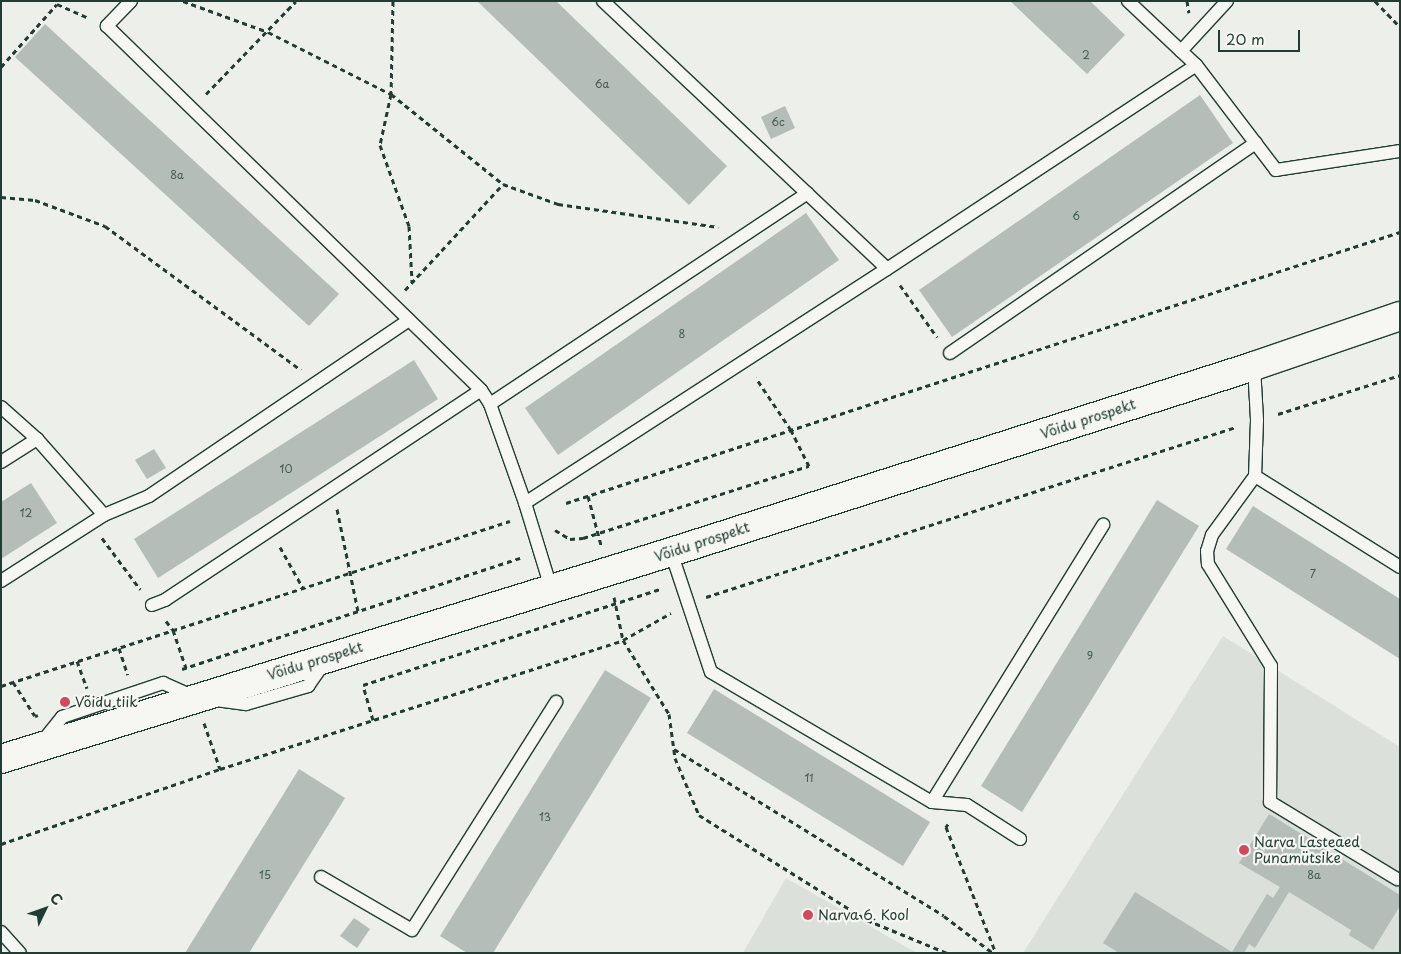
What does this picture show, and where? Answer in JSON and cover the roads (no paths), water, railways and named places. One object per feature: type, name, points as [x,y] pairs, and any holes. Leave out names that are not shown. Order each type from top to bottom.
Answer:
[{"type":"street","name":"Võidu prospekt","points":[[1,759],[671,552],[1254,366],[1400,316]]},
{"type":"lane","points":[[131,1],[107,26],[481,390],[490,404],[527,509],[551,588]]},
{"type":"lane","points":[[602,1],[888,269]]},
{"type":"lane","points":[[1128,1],[1196,65],[1276,170],[1400,151]]},
{"type":"lane","points":[[1181,51],[1227,1]]},
{"type":"lane","points":[[527,509],[744,362],[1196,65]]},
{"type":"lane","points":[[950,353],[1256,143]]},
{"type":"lane","points":[[490,404],[807,193]]},
{"type":"lane","points":[[1,581],[104,515],[149,496],[409,320]]},
{"type":"lane","points":[[1254,366],[1258,420],[1255,476],[1212,536],[1207,551],[1208,564],[1272,666],[1270,802],[1397,879]]},
{"type":"lane","points":[[152,605],[271,530],[481,390]]},
{"type":"lane","points":[[1,407],[37,439],[104,515]]},
{"type":"lane","points":[[1,462],[37,439]]},
{"type":"lane","points":[[1255,476],[1400,567]]},
{"type":"lane","points":[[932,802],[1103,525]]},
{"type":"lane","points":[[671,552],[711,672],[932,802],[968,805],[1020,839]]},
{"type":"lane","points":[[321,877],[412,930],[556,702]]},
{"type":"lane","points":[[1,932],[20,953]]},
{"type":"place","name":"Võidu tiik","points":[[65,702]]},
{"type":"place","name":"Narva Lasteaed Punamütsike","points":[[1244,850]]},
{"type":"place","name":"Narva 6. Kool","points":[[808,915]]}]
